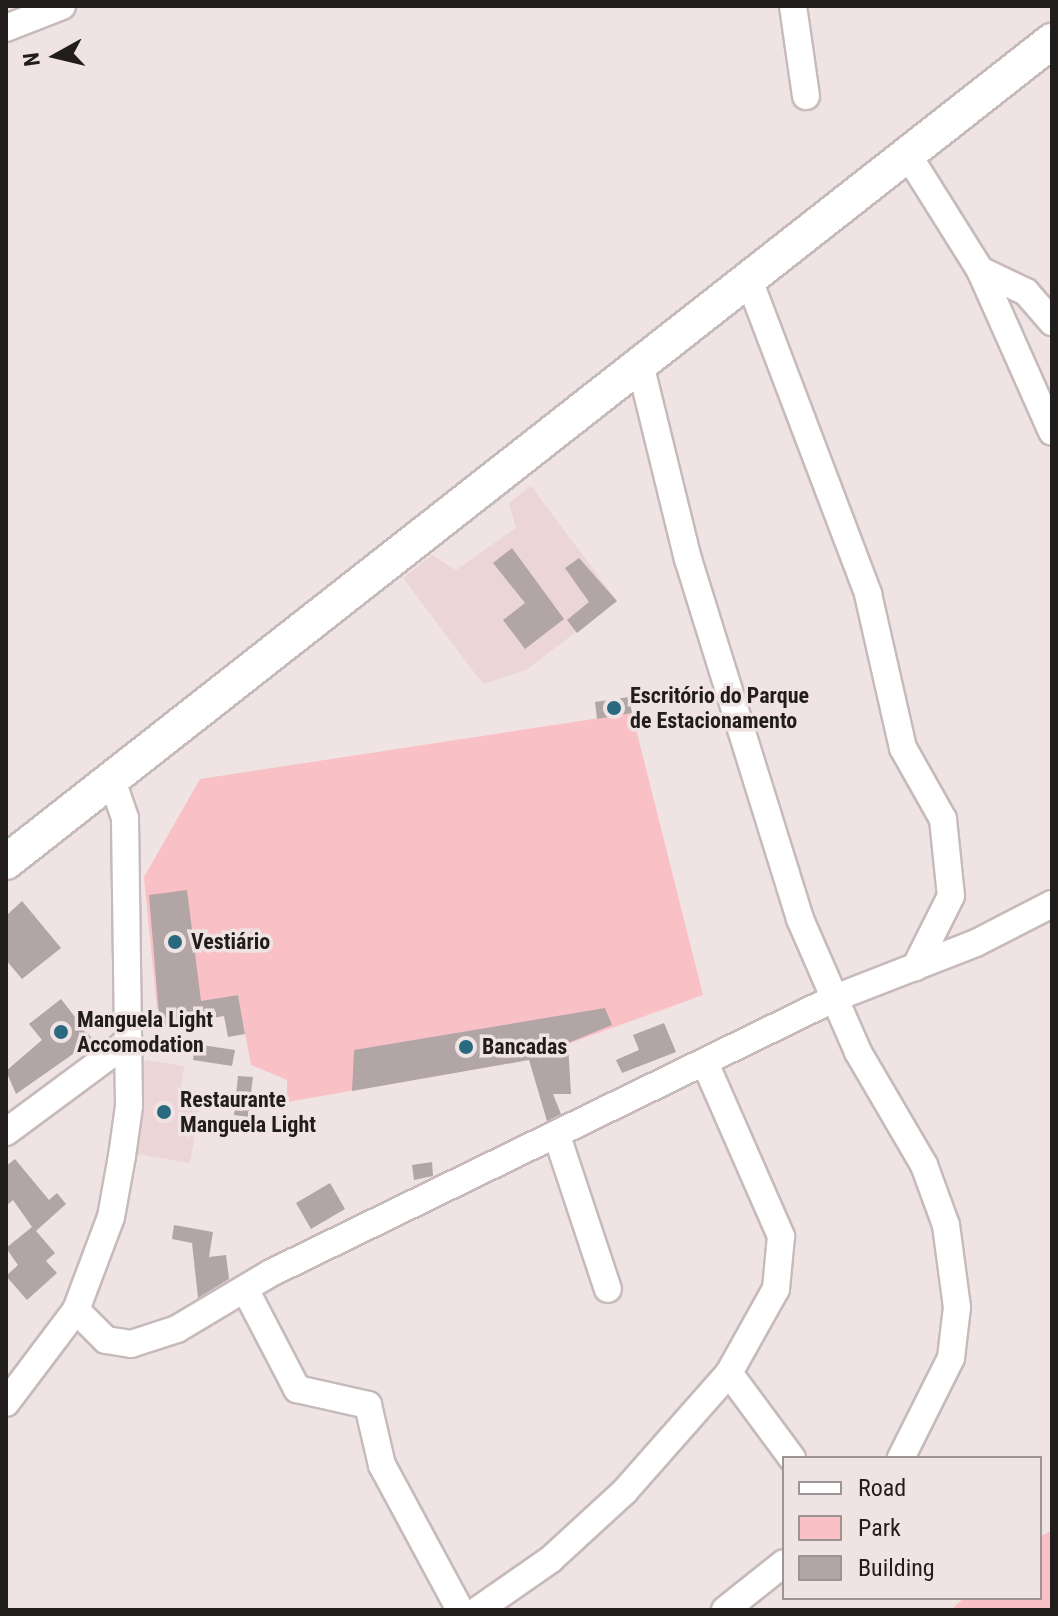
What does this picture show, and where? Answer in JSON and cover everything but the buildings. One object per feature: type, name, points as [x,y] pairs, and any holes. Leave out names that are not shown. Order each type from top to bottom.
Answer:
[{"type":"main road","points":[[6,862],[1052,41]]},
{"type":"street","points":[[6,28],[62,6]]},
{"type":"street","points":[[793,6],[806,96]]},
{"type":"street","points":[[908,155],[980,270],[1052,432]]},
{"type":"street","points":[[980,270],[1026,292],[1052,322]]},
{"type":"street","points":[[749,280],[868,594],[903,748],[943,819],[951,896],[915,968]]},
{"type":"street","points":[[640,364],[657,452],[768,822],[835,998],[924,1165],[946,1225],[957,1307],[951,1358],[902,1456]]},
{"type":"street","points":[[6,1403],[76,1310],[111,1217],[129,1106],[125,818],[112,781]]},
{"type":"street","points":[[76,1310],[106,1340],[131,1344],[177,1329],[245,1289],[706,1065],[835,998],[915,968],[1052,904]]},
{"type":"street","points":[[6,1132],[129,1041]]},
{"type":"street","points":[[478,1610],[586,1530],[729,1373],[776,1289],[783,1259],[765,1188],[706,1065]]},
{"type":"street","points":[[557,1136],[608,1289]]},
{"type":"street","points":[[245,1289],[297,1389],[368,1405],[382,1465],[460,1610]]},
{"type":"street","points":[[729,1373],[791,1456]]},
{"type":"street","points":[[725,1610],[782,1565]]},
{"type":"shaded area","points":[[531,486],[617,601],[526,670],[483,684],[403,578],[432,555],[456,570],[516,528],[509,503]]},
{"type":"shaded area","points":[[145,1060],[184,1066],[181,1088],[202,1092],[190,1163],[131,1153]]},
{"type":"green space","points":[[632,713],[703,995],[521,1061],[287,1102],[287,1080],[251,1065],[238,995],[157,1009],[144,877],[200,779]]},
{"type":"green space","points":[[1052,1531],[1052,1610],[951,1610],[962,1600],[1042,1600],[1042,1535]]},
{"type":"place","name":"Escritório do Parque de Estacionamento","points":[[614,708]]},
{"type":"place","name":"Vestiário","points":[[175,942]]},
{"type":"place","name":"Manguela Light Accomodation","points":[[61,1032]]},
{"type":"place","name":"Bancadas","points":[[466,1047]]},
{"type":"place","name":"Restaurante Manguela Light","points":[[164,1112]]}]
